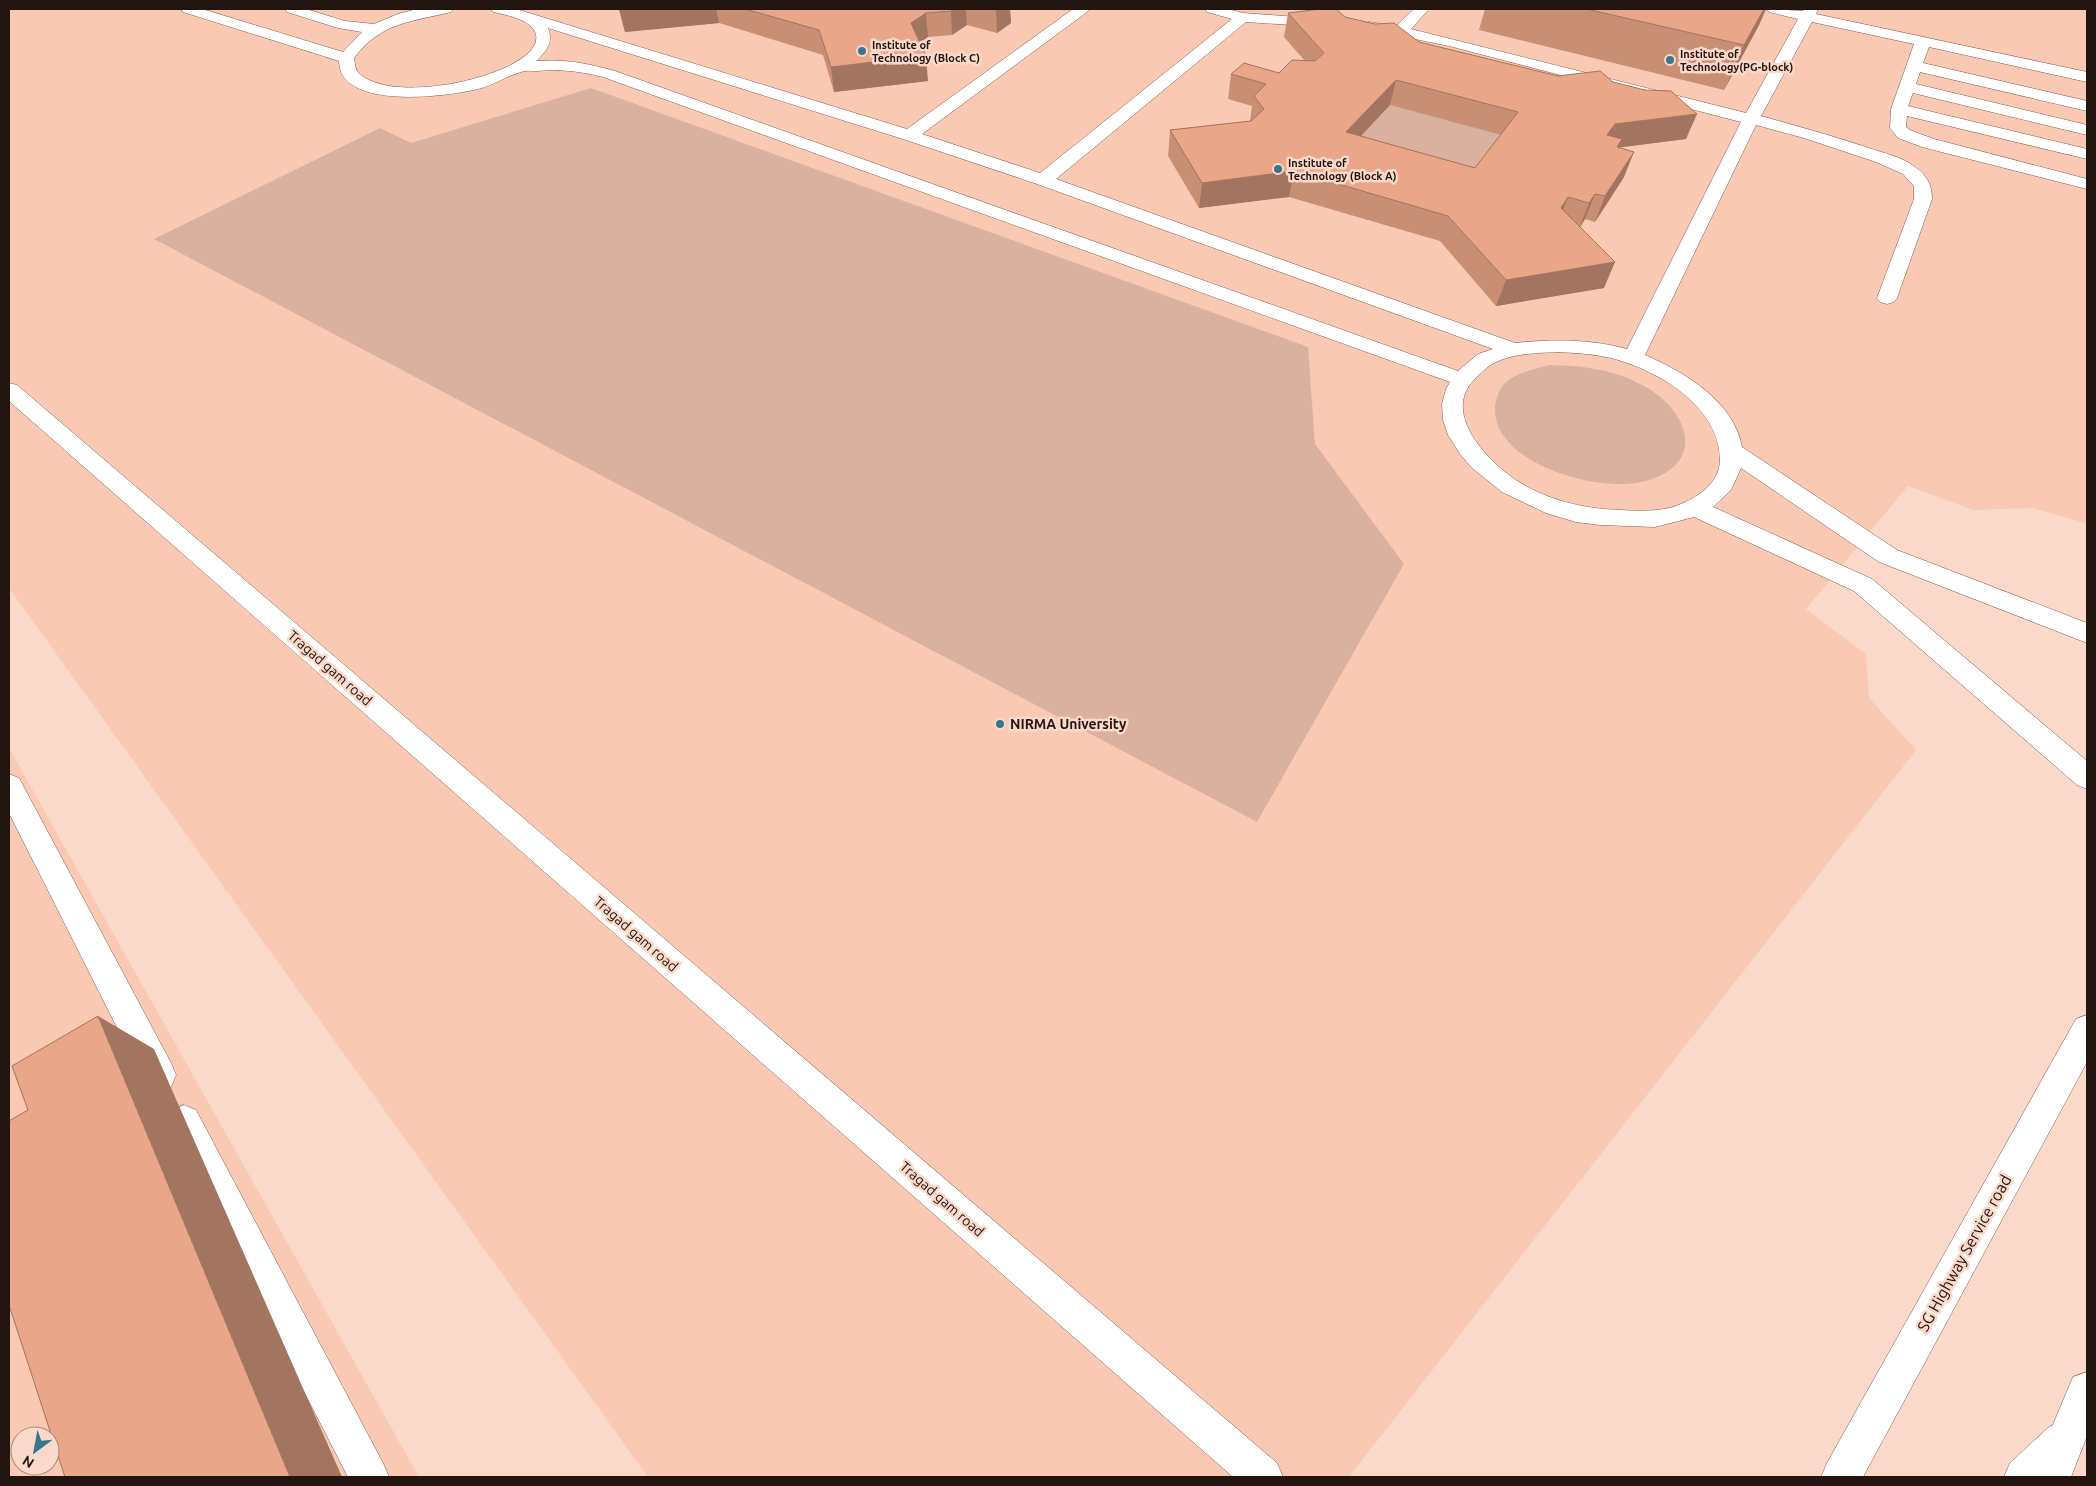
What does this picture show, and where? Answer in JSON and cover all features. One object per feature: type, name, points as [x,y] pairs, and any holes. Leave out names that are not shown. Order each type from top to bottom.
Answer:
[{"type":"main road","points":[[188,9],[346,58]]},
{"type":"main road","points":[[292,9],[343,25],[375,29]]},
{"type":"main road","points":[[446,9],[400,19],[375,29],[355,43],[346,58],[349,72],[364,84],[390,91],[414,92],[458,88],[493,79],[520,67],[536,53],[544,40],[541,28],[528,14]]},
{"type":"main road","points":[[498,9],[528,14],[909,134],[1043,180],[1513,349]]},
{"type":"main road","points":[[909,134],[1082,9]]},
{"type":"main road","points":[[1212,9],[1243,17],[1335,23]]},
{"type":"main road","points":[[1400,31],[1422,9]]},
{"type":"main road","points":[[1774,9],[1809,12],[1922,41],[2087,77]]},
{"type":"main road","points":[[1633,358],[1751,118],[1809,12]]},
{"type":"main road","points":[[1043,180],[1243,17]]},
{"type":"main road","points":[[1353,25],[1400,31],[1751,118],[1810,134],[1882,158],[1910,170],[1923,185],[1924,199],[1887,298]]},
{"type":"main road","points":[[1922,41],[1899,109],[1898,128],[1904,134],[1915,139],[2087,184]]},
{"type":"main road","points":[[520,67],[560,64],[583,67],[609,74],[1461,378]]},
{"type":"main road","points":[[1914,66],[2087,106]]},
{"type":"main road","points":[[1907,87],[2087,130]]},
{"type":"main road","points":[[1899,109],[2087,154]]},
{"type":"main road","points":[[1551,345],[1583,347],[1633,358],[1671,376],[1702,398],[1724,425],[1733,452],[1730,474],[1717,493],[1694,508],[1654,519],[1606,519],[1556,508],[1511,488],[1477,461],[1456,432],[1451,404],[1461,378],[1482,360],[1513,349],[1551,345]]},
{"type":"main road","name":"Tragad gam road","points":[[9,390],[1262,1477]]},
{"type":"main road","points":[[1733,452],[1888,556],[2087,633]]},
{"type":"main road","points":[[1694,508],[1863,585],[2087,777]]},
{"type":"main road","points":[[9,786],[369,1477]]},
{"type":"main road","name":"SG Highway Service road","points":[[1842,1477],[2087,1030]]},
{"type":"main road","points":[[2051,1477],[2087,1391]]},
{"type":"main road","points":[[2024,1477],[2066,1439]]},
{"type":"shaded area","name":"NIRMA University","points":[[9,9],[2087,9],[2087,521],[2085,523],[2033,508],[1973,510],[1908,486],[1806,609],[1866,654],[1869,698],[1916,750],[1349,1477],[648,1477],[9,588]]},
{"type":"shaded area","points":[[591,88],[1308,347],[1315,444],[1404,564],[1257,822],[154,239],[380,128],[411,143]]},
{"type":"shaded area","points":[[1390,105],[1510,137],[1467,194],[1341,157]]},
{"type":"shaded area","points":[[1550,365],[1574,366],[1620,375],[1642,385],[1659,396],[1672,409],[1681,423],[1685,437],[1684,451],[1676,464],[1662,475],[1641,482],[1622,484],[1600,483],[1553,471],[1531,460],[1513,446],[1500,430],[1495,411],[1499,392],[1505,383],[1515,376]]},
{"type":"shaded area","points":[[9,748],[419,1477],[9,1477]]},
{"type":"building","points":[[745,9],[954,9],[951,11],[926,13],[911,23],[926,56],[831,67],[819,30]]},
{"type":"building","name":"Institute of Technology (Block A)","points":[[1336,9],[1345,17],[1375,24],[1394,23],[1419,42],[1558,76],[1600,71],[1613,82],[1645,90],[1671,91],[1697,114],[1615,124],[1607,135],[1622,139],[1617,147],[1634,152],[1605,196],[1595,194],[1589,203],[1568,197],[1561,208],[1615,262],[1506,280],[1448,216],[1294,171],[1202,183],[1170,130],[1251,121],[1264,109],[1254,96],[1266,84],[1231,74],[1244,63],[1279,73],[1292,60],[1315,61],[1324,53],[1288,13]],"holes":[[[1396,80],[1518,112],[1475,168],[1346,132]]]},
{"type":"building","points":[[1586,9],[1764,9],[1744,45]]},
{"type":"building","points":[[98,1016],[290,1477],[65,1477],[60,1462],[60,1426],[48,1426],[9,1305],[9,1121],[28,1110],[12,1066]]},
{"type":"place","name":"Institute of Technology (Block C)","points":[[862,51]]},
{"type":"place","name":"Institute of Technology(PG-block)","points":[[1670,60]]},
{"type":"place","name":"Institute of Technology (Block A)","points":[[1278,169]]},
{"type":"place","name":"NIRMA University","points":[[1000,724]]}]
